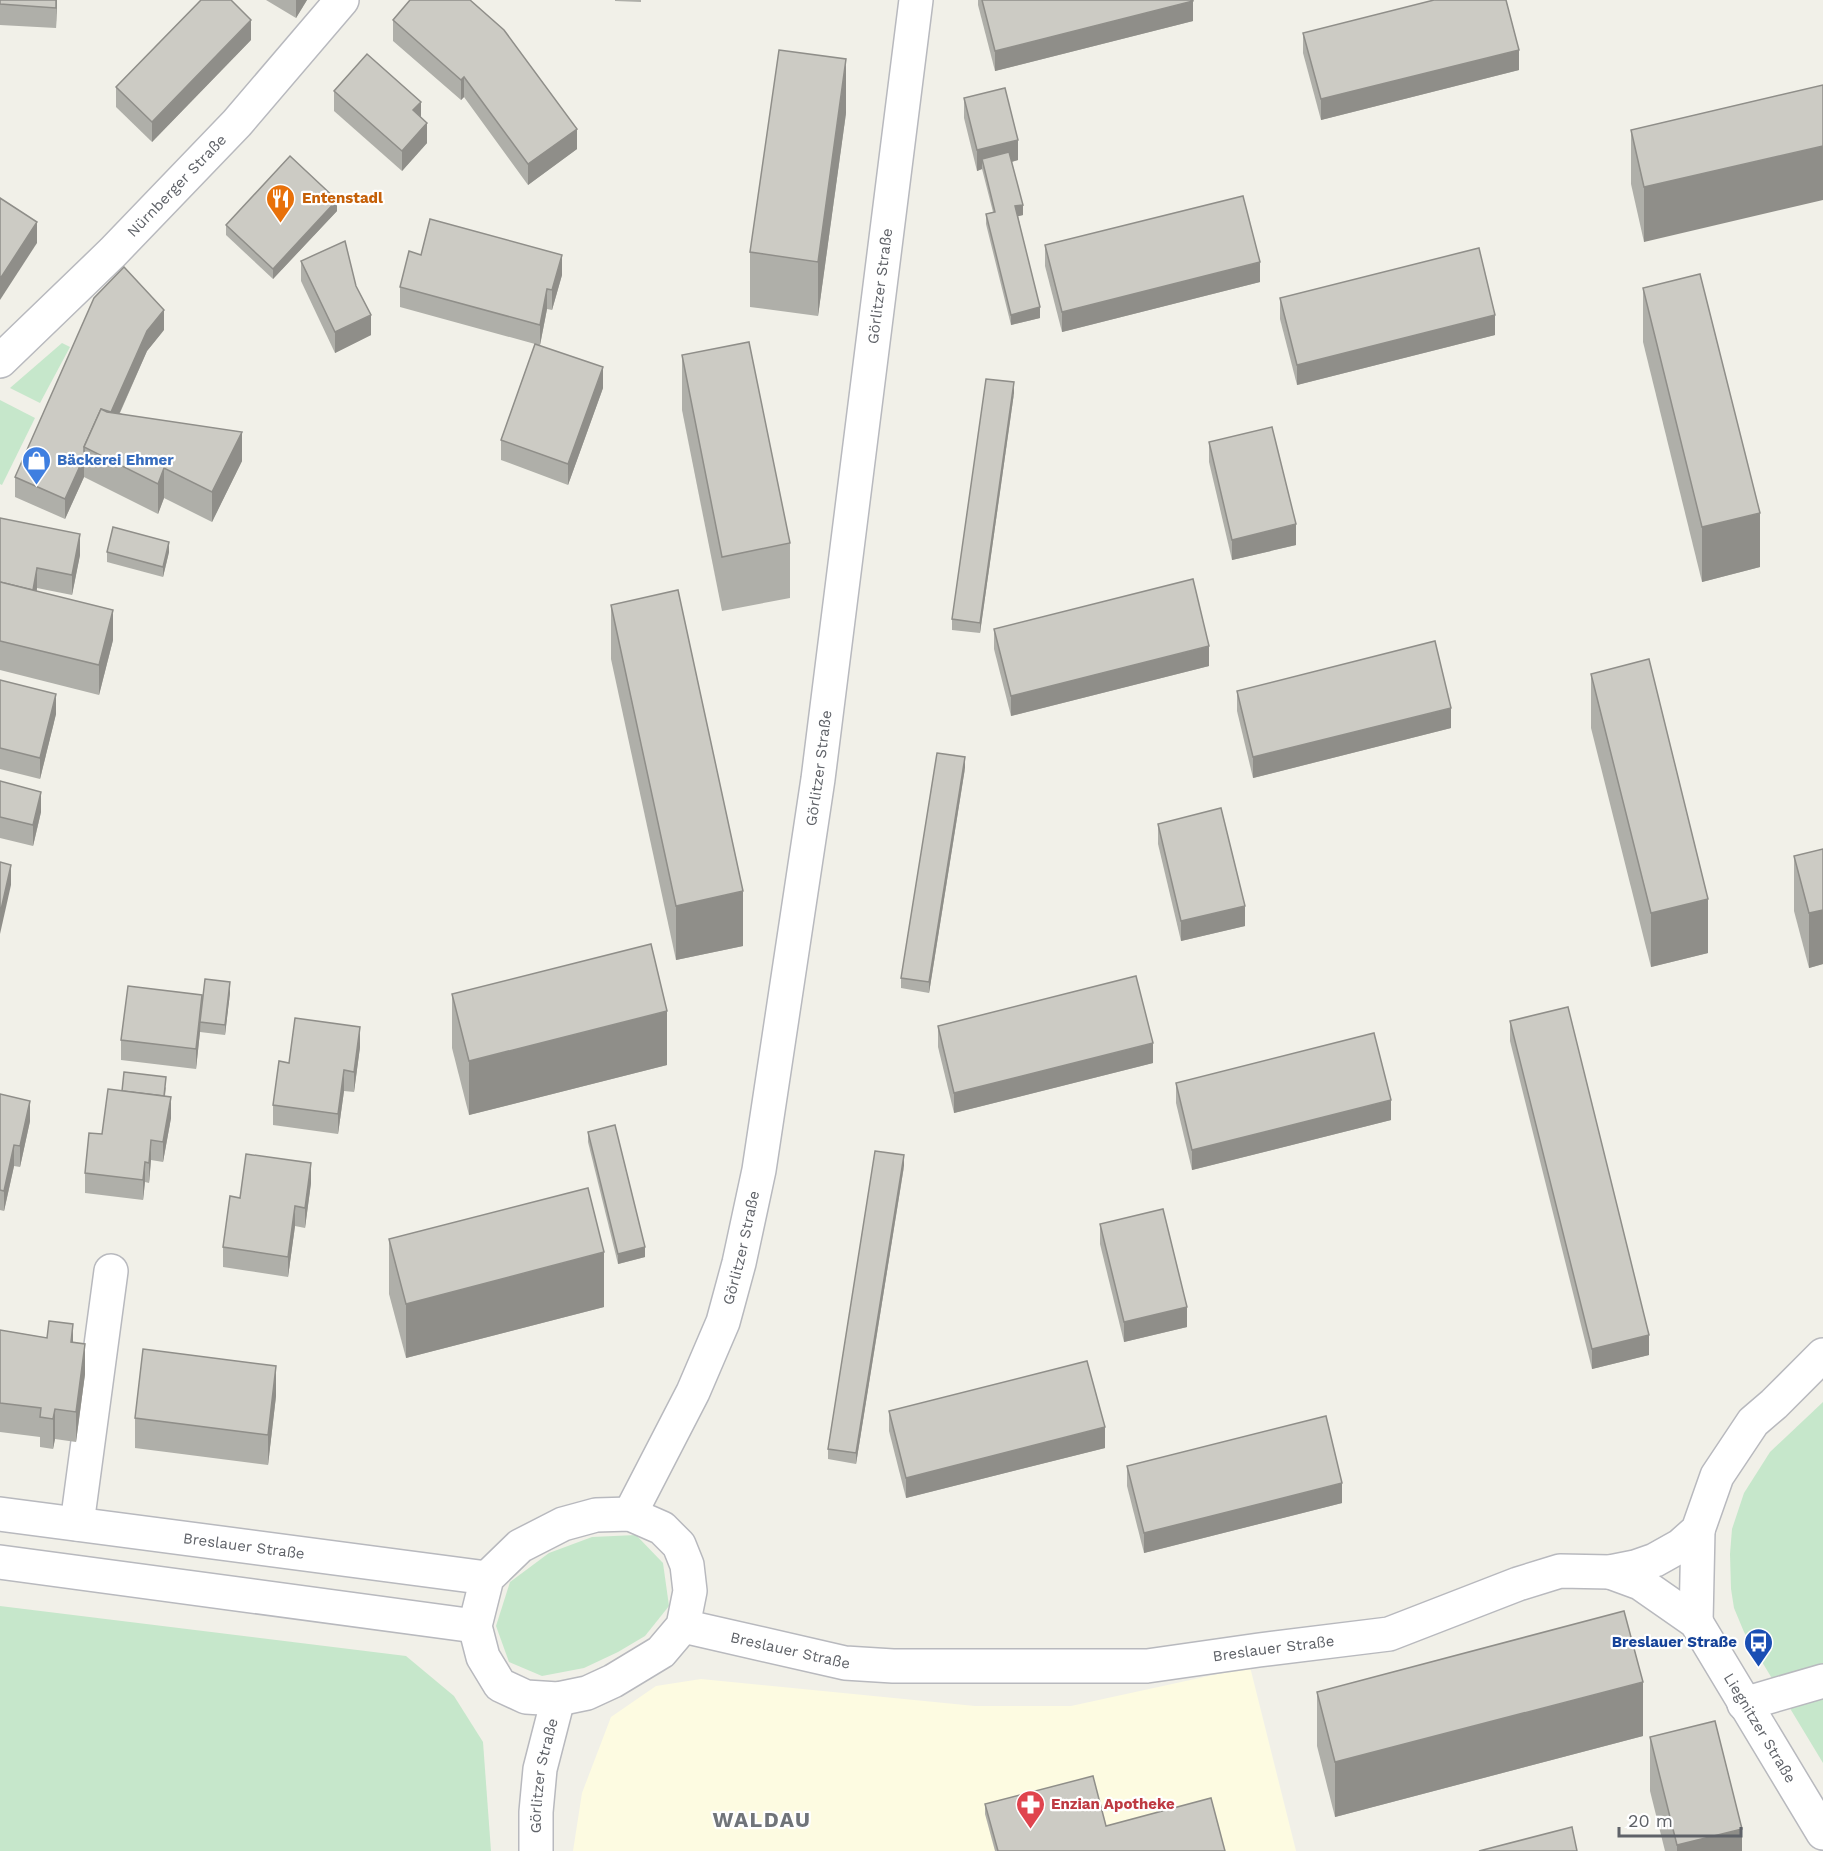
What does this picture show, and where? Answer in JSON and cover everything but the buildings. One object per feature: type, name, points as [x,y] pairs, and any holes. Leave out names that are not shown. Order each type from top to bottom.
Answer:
[{"type":"street","name":"Nürnberger Straße","points":[[0,361],[113,252],[237,123],[342,0]]},
{"type":"street","name":"Görlitzer Straße","points":[[630,1514],[693,1392],[723,1322],[740,1263],[759,1170],[818,779],[916,0]]},
{"type":"street","points":[[77,1524],[111,1271]]},
{"type":"street","points":[[1696,1622],[1698,1530],[1717,1476],[1753,1422],[1823,1355]]},
{"type":"street","name":"Breslauer Straße","points":[[0,1514],[487,1578]]},
{"type":"street","points":[[630,1514],[662,1527],[679,1545],[687,1565],[690,1591],[683,1626],[661,1652],[613,1681],[587,1693],[558,1699],[526,1697],[500,1685],[483,1657],[475,1626],[487,1578],[520,1546],[563,1524],[596,1515],[630,1514]]},
{"type":"street","name":"Breslauer Straße","points":[[683,1626],[845,1663],[893,1666],[1147,1666],[1389,1634],[1518,1584],[1560,1571],[1610,1572],[1635,1567],[1655,1560],[1680,1546],[1698,1530]]},
{"type":"street","points":[[0,1562],[475,1626]]},
{"type":"street","name":"Liegnitzer Straße","points":[[1610,1572],[1640,1583],[1696,1622],[1823,1833]]},
{"type":"street","points":[[1744,1704],[1823,1681]]},
{"type":"street","name":"Görlitzer Straße","points":[[536,1851],[536,1812],[540,1769],[558,1699]]},
{"type":"shaded area","points":[[1250,1667],[1296,1851],[573,1851],[582,1793],[611,1717],[656,1686],[701,1679],[975,1706],[1071,1706]]},
{"type":"green space","points":[[62,343],[70,347],[40,403],[10,388]]},
{"type":"green space","points":[[0,400],[35,418],[2,485],[0,484]]},
{"type":"green space","points":[[1823,1402],[1823,1763],[1744,1632],[1734,1608],[1730,1554],[1732,1529],[1744,1493],[1770,1452]]},
{"type":"green space","points":[[636,1535],[663,1563],[669,1606],[645,1636],[584,1668],[542,1676],[509,1662],[496,1626],[510,1582],[549,1553],[592,1537]]},
{"type":"green space","points":[[0,1606],[406,1656],[454,1696],[483,1742],[491,1851],[0,1851]]},
{"type":"place","name":"Entenstadl","points":[[281,224]]},
{"type":"place","name":"Bäckerei Ehmer","points":[[36,486]]},
{"type":"place","name":"Breslauer Straße","points":[[1758,1668]]},
{"type":"place","name":"Enzian Apotheke","points":[[1030,1830]]},
{"type":"district","name":"WALDAU","points":[[762,1819]]}]
